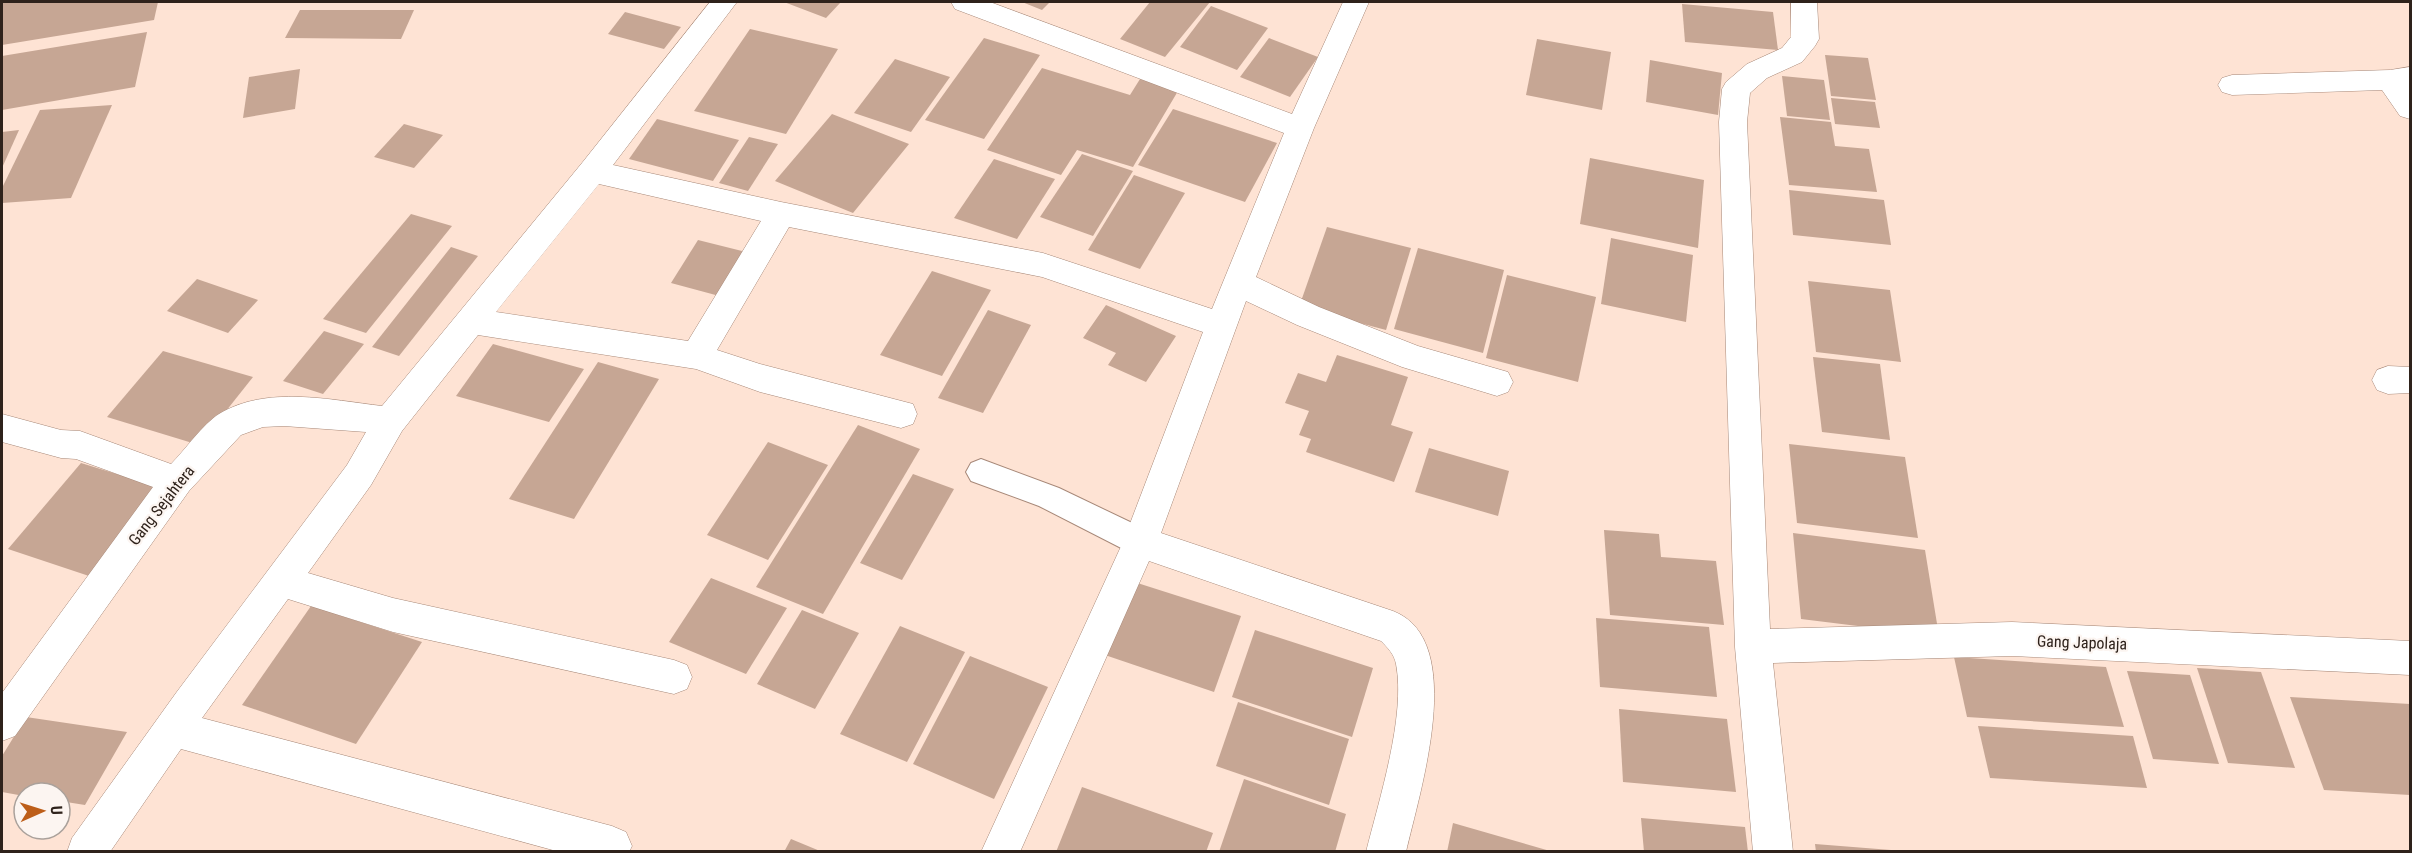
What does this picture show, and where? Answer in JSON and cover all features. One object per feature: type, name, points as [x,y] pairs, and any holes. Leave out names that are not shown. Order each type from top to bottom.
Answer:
[{"type":"street","points":[[86,852],[358,475],[390,422],[592,171],[724,2]]},
{"type":"street","points":[[964,2],[1300,128]]},
{"type":"street","points":[[1000,852],[1140,543],[1221,325],[1300,128],[1356,2]]},
{"type":"street","points":[[1773,852],[1753,647],[1733,122],[1736,89],[1757,71],[1792,55],[1804,39],[1804,2]]},
{"type":"street","points":[[2232,85],[2400,79],[2410,109]]},
{"type":"street","points":[[592,171],[781,214],[1043,265],[1221,325]]},
{"type":"street","points":[[696,356],[781,214]]},
{"type":"street","points":[[1239,283],[1308,316],[1413,358],[1497,382]]},
{"type":"street","points":[[471,321],[696,356],[760,378],[901,414]]},
{"type":"street","name":"Gang Sejahtera","points":[[2,723],[177,481],[238,418],[254,414],[291,412],[390,422]]},
{"type":"street","points":[[2,428],[61,444],[80,445],[96,453],[177,481]]},
{"type":"street","points":[[1140,543],[1393,628],[1409,646],[1416,675],[1414,720],[1386,852]]},
{"type":"street","points":[[281,581],[393,615],[674,677]]},
{"type":"street","name":"Gang Japolaja","points":[[1753,647],[2012,639],[2410,658]]},
{"type":"street","points":[[173,729],[612,846]]},
{"type":"lane","points":[[981,472],[1049,497],[1140,543]]},
{"type":"building","points":[[2,2],[158,2],[154,20],[2,45]]},
{"type":"building","points":[[784,2],[841,2],[826,18]]},
{"type":"building","points":[[1022,2],[1050,2],[1042,10]]},
{"type":"building","points":[[1150,2],[1210,2],[1165,57],[1120,39]]},
{"type":"building","points":[[1682,4],[1773,12],[1778,50],[1685,42]]},
{"type":"building","points":[[1211,6],[1268,28],[1237,70],[1180,47]]},
{"type":"building","points":[[300,10],[414,10],[401,39],[285,38]]},
{"type":"building","points":[[625,12],[681,27],[664,49],[608,34]]},
{"type":"building","points":[[750,29],[838,49],[786,134],[694,111]]},
{"type":"building","points":[[147,32],[135,87],[2,110],[2,56]]},
{"type":"building","points":[[984,38],[1040,55],[984,139],[925,120]]},
{"type":"building","points":[[1269,38],[1318,57],[1290,97],[1240,77]]},
{"type":"building","points":[[1537,39],[1611,52],[1602,110],[1526,95]]},
{"type":"building","points":[[1825,55],[1868,58],[1876,100],[1831,96]]},
{"type":"building","points":[[895,59],[950,77],[911,132],[854,113]]},
{"type":"building","points":[[1650,60],[1722,73],[1718,115],[1646,102]]},
{"type":"building","points":[[1042,68],[1130,95],[1140,79],[1178,91],[1133,167],[1077,150],[1061,175],[987,150]]},
{"type":"building","points":[[300,69],[295,109],[243,118],[249,77]]},
{"type":"building","points":[[1782,76],[1824,80],[1830,120],[1787,116]]},
{"type":"building","points":[[1831,98],[1875,102],[1880,128],[1835,124]]},
{"type":"building","points":[[112,105],[71,198],[2,203],[2,188],[40,110]]},
{"type":"building","points":[[1173,109],[1277,143],[1245,202],[1138,165]]},
{"type":"building","points":[[832,114],[909,144],[853,213],[775,181]]},
{"type":"building","points":[[1780,117],[1831,122],[1835,146],[1869,149],[1877,192],[1789,185]]},
{"type":"building","points":[[657,119],[739,140],[713,181],[629,159]]},
{"type":"building","points":[[404,124],[443,135],[414,168],[374,157]]},
{"type":"building","points":[[19,130],[2,168],[2,132]]},
{"type":"building","points":[[749,137],[778,144],[748,191],[719,183]]},
{"type":"building","points":[[1082,154],[1133,171],[1093,236],[1040,217]]},
{"type":"building","points":[[1590,158],[1704,180],[1698,248],[1580,224]]},
{"type":"building","points":[[994,159],[1055,179],[1017,239],[954,218]]},
{"type":"building","points":[[1134,175],[1185,193],[1140,269],[1088,250]]},
{"type":"building","points":[[1789,190],[1884,200],[1891,245],[1793,235]]},
{"type":"building","points":[[411,214],[452,226],[366,333],[323,319]]},
{"type":"building","points":[[1327,227],[1411,248],[1386,330],[1299,307]]},
{"type":"building","points":[[1611,238],[1693,255],[1686,322],[1601,304]]},
{"type":"building","points":[[698,240],[750,253],[723,297],[671,283]]},
{"type":"building","points":[[451,247],[478,256],[399,356],[372,347]]},
{"type":"building","points":[[1418,248],[1504,270],[1483,353],[1394,329]]},
{"type":"building","points":[[932,271],[991,290],[942,376],[880,355]]},
{"type":"building","points":[[1507,275],[1596,297],[1578,382],[1486,358]]},
{"type":"building","points":[[197,279],[258,300],[228,333],[167,311]]},
{"type":"building","points":[[1808,281],[1890,290],[1901,362],[1816,352]]},
{"type":"building","points":[[1106,305],[1176,336],[1146,382],[1108,365],[1116,353],[1083,338]]},
{"type":"building","points":[[988,310],[1031,325],[983,413],[938,398]]},
{"type":"building","points":[[324,331],[364,344],[323,394],[283,381]]},
{"type":"building","points":[[493,344],[584,369],[549,422],[456,396]]},
{"type":"building","points":[[163,351],[253,377],[199,445],[107,417]]},
{"type":"building","points":[[1337,355],[1408,377],[1391,425],[1413,432],[1394,482],[1306,452],[1311,439],[1299,435],[1309,411],[1285,403],[1298,373],[1326,382]]},
{"type":"building","points":[[1813,357],[1880,364],[1890,440],[1822,432]]},
{"type":"building","points":[[598,362],[659,379],[574,519],[509,499]]},
{"type":"building","points":[[858,425],[920,449],[823,614],[756,587]]},
{"type":"building","points":[[768,442],[828,465],[768,560],[707,535]]},
{"type":"building","points":[[1789,444],[1905,457],[1918,538],[1797,523]]},
{"type":"building","points":[[1429,448],[1509,471],[1498,516],[1415,492]]},
{"type":"building","points":[[81,463],[162,488],[92,577],[8,549]]},
{"type":"building","points":[[913,474],[954,489],[902,580],[860,563]]},
{"type":"building","points":[[1604,530],[1659,534],[1661,557],[1716,561],[1724,625],[1610,615]]},
{"type":"building","points":[[1793,533],[1925,550],[1939,636],[1801,619]]},
{"type":"building","points":[[711,578],[787,608],[746,674],[669,642]]},
{"type":"building","points":[[1128,580],[1241,616],[1214,692],[1099,653]]},
{"type":"building","points":[[311,606],[422,642],[356,744],[242,705]]},
{"type":"building","points":[[802,610],[859,633],[815,709],[757,684]]},
{"type":"building","points":[[1596,618],[1709,627],[1717,697],[1600,687]]},
{"type":"building","points":[[900,626],[965,652],[907,762],[840,734]]},
{"type":"building","points":[[1255,630],[1373,668],[1352,737],[1232,697]]},
{"type":"building","points":[[970,656],[1048,687],[994,799],[913,764]]},
{"type":"building","points":[[1954,657],[2106,667],[2124,727],[1967,717]]},
{"type":"building","points":[[2197,668],[2261,672],[2295,768],[2228,763]]},
{"type":"building","points":[[2127,671],[2190,675],[2219,764],[2153,759]]},
{"type":"building","points":[[2290,697],[2410,704],[2410,795],[2324,790]]},
{"type":"building","points":[[1238,702],[1349,739],[1329,805],[1216,766]]},
{"type":"building","points":[[1619,709],[1727,719],[1736,792],[1623,782]]},
{"type":"building","points":[[26,717],[127,732],[85,805],[72,803],[72,781],[12,781],[12,794],[2,792],[2,756]]},
{"type":"building","points":[[1978,726],[2133,736],[2147,788],[1990,778]]},
{"type":"building","points":[[1244,779],[1346,814],[1335,852],[1219,852]]},
{"type":"building","points":[[1082,787],[1213,833],[1206,852],[1056,852]]},
{"type":"building","points":[[1641,818],[1745,827],[1748,852],[1644,852]]},
{"type":"building","points":[[1453,823],[1550,851],[1550,852],[1447,852]]},
{"type":"building","points":[[791,839],[820,851],[820,852],[784,852]]},
{"type":"building","points":[[1815,844],[1891,850],[1891,852],[1816,852]]}]
